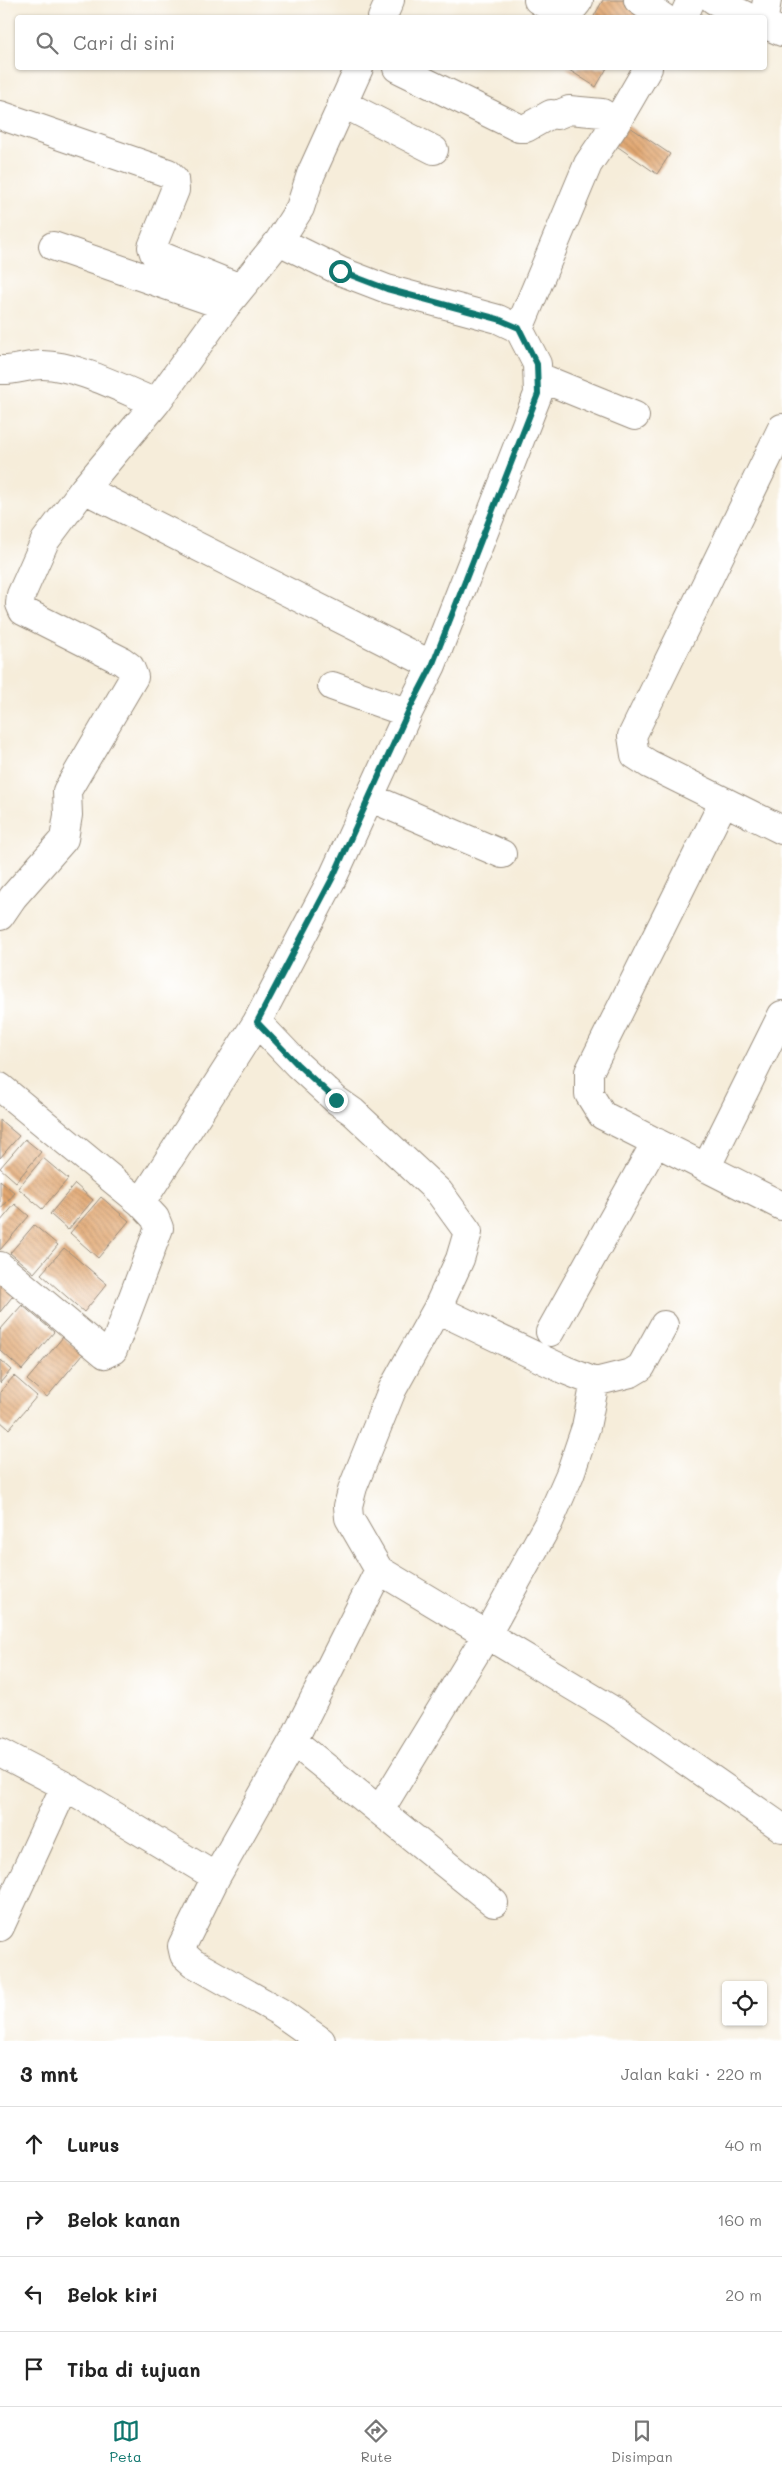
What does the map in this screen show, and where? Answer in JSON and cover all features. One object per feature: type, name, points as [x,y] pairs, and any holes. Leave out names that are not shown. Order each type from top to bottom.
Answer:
[{"type":"street","points":[[383,15],[390,0]]},
{"type":"street","points":[[538,0],[557,11],[566,11],[575,8],[579,0]]},
{"type":"street","points":[[638,0],[660,15]]},
{"type":"street","points":[[684,15],[691,0]]},
{"type":"street","points":[[714,0],[744,15]]},
{"type":"street","points":[[764,15],[767,0]]},
{"type":"street","points":[[767,25],[782,32]]},
{"type":"street","points":[[4,900],[64,839],[68,816],[67,791],[134,677],[130,667],[122,661],[23,611],[20,604],[27,579],[45,541],[84,489],[156,403],[233,297],[279,241],[300,208],[311,174],[357,70]]},
{"type":"street","points":[[402,70],[519,128],[526,128],[551,114],[557,115],[570,110],[602,113],[616,123]]},
{"type":"street","points":[[519,328],[588,164],[616,123],[647,70]]},
{"type":"street","points":[[342,103],[434,150]]},
{"type":"street","points":[[0,116],[168,173],[174,179],[175,190],[152,247],[154,253],[233,297]]},
{"type":"street","points":[[142,1203],[257,1022],[333,877],[371,798],[408,712],[432,666],[538,394],[539,377],[533,353],[519,328],[498,319],[387,289],[340,271],[279,241]]},
{"type":"street","points":[[53,246],[233,297]]},
{"type":"street","points":[[0,370],[42,365],[57,367],[77,372],[156,403]]},
{"type":"street","points":[[539,377],[635,416]]},
{"type":"street","points":[[782,428],[632,736],[635,755],[649,764],[782,830]]},
{"type":"street","points":[[84,489],[432,666]]},
{"type":"street","points":[[332,686],[408,712]]},
{"type":"street","points":[[371,798],[502,854]]},
{"type":"street","points":[[724,802],[589,1072],[589,1094],[602,1114],[782,1206]]},
{"type":"street","points":[[706,1168],[782,1015]]},
{"type":"street","points":[[257,1022],[298,1065],[336,1100],[353,1112],[439,1192],[466,1227],[467,1238],[460,1259],[436,1309],[392,1390],[353,1487],[348,1506],[349,1518],[379,1570],[614,1711],[782,1828]]},
{"type":"street","points":[[0,1088],[142,1203],[158,1222],[159,1228],[110,1352],[103,1352],[0,1266]]},
{"type":"street","points":[[550,1332],[656,1142]]},
{"type":"street","points":[[436,1309],[565,1370],[595,1382],[630,1373],[641,1367],[664,1325]]},
{"type":"street","points":[[380,1810],[486,1634],[548,1524],[570,1474],[586,1427],[595,1382]]},
{"type":"street","points":[[321,2041],[280,2012],[193,1963],[184,1955],[182,1946],[216,1877],[293,1741],[379,1570]]},
{"type":"street","points":[[293,1741],[494,1903]]},
{"type":"street","points":[[0,1752],[65,1786],[216,1877]]},
{"type":"street","points":[[0,1927],[65,1786]]},
{"type":"building","points":[[603,0],[623,0],[641,12],[640,15],[595,15]]},
{"type":"building","points":[[569,70],[606,70],[596,87]]},
{"type":"building","points":[[624,123],[670,154],[657,174],[611,142]]},
{"type":"building","points":[[0,1120],[19,1136],[0,1158]]},
{"type":"building","points":[[25,1139],[41,1152],[16,1182],[0,1168]]},
{"type":"building","points":[[43,1158],[68,1179],[42,1209],[18,1188]]},
{"type":"building","points":[[0,1180],[15,1193],[0,1210]]},
{"type":"building","points":[[75,1184],[93,1200],[68,1230],[50,1214]]},
{"type":"building","points":[[101,1197],[129,1221],[98,1258],[70,1233]]},
{"type":"building","points":[[15,1204],[29,1216],[0,1250],[0,1222]]},
{"type":"building","points":[[34,1225],[58,1245],[34,1273],[10,1253]]},
{"type":"building","points":[[64,1248],[107,1284],[84,1312],[41,1274]]},
{"type":"building","points":[[0,1278],[16,1292],[0,1312]]},
{"type":"building","points":[[22,1305],[54,1332],[22,1370],[0,1350],[0,1330]]},
{"type":"building","points":[[63,1337],[83,1354],[47,1397],[27,1380]]},
{"type":"building","points":[[0,1360],[11,1370],[0,1383]]},
{"type":"building","points":[[14,1376],[37,1396],[9,1429],[0,1421],[0,1392]]},
{"type":"route","points":[[336,1100],[298,1065],[257,1022],[333,877],[371,798],[408,712],[432,666],[538,394],[539,377],[533,353],[519,328],[498,319],[458,310],[387,289],[340,271]]}]
